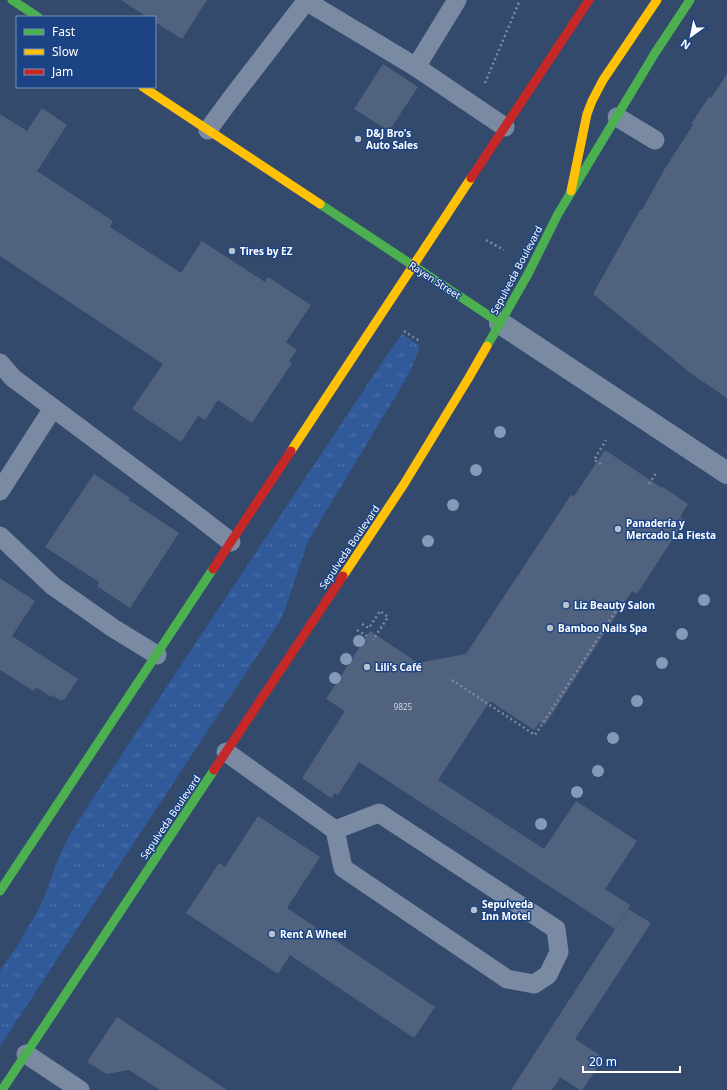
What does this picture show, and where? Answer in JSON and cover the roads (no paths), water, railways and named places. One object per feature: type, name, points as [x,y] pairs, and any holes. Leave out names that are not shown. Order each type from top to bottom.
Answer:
[{"type":"main road","points":[[12,0],[36,16]]},
{"type":"main road","points":[[0,891],[589,0]]},
{"type":"main road","points":[[571,192],[587,114],[592,101],[604,80],[657,0]]},
{"type":"main road","name":"Sepulveda Boulevard","points":[[2,1090],[404,484],[468,379],[528,274],[558,214],[571,192],[655,53],[690,0]]},
{"type":"main road","name":"Rayen Street","points":[[145,88],[500,323]]},
{"type":"street","name":"Rayen Street","points":[[500,323],[727,473]]},
{"type":"lane","points":[[416,67],[457,0]]},
{"type":"lane","points":[[208,130],[306,1],[416,67],[505,126]]},
{"type":"lane","points":[[616,117],[655,140]]},
{"type":"lane","points":[[0,363],[13,378],[231,542]]},
{"type":"lane","points":[[0,491],[53,408]]},
{"type":"lane","points":[[0,536],[53,586],[114,628],[157,654]]},
{"type":"lane","points":[[226,752],[335,830],[343,868],[507,979],[534,984],[548,975],[559,952],[556,929],[379,813],[335,830]]},
{"type":"lane","points":[[26,1054],[80,1090]]},
{"type":"place","name":"D&J Bro's Auto Sales","points":[[358,139]]},
{"type":"place","name":"Tires by EZ","points":[[232,251]]},
{"type":"place","name":"Panadería y Mercado La Fiesta","points":[[618,529]]},
{"type":"place","name":"Liz Beauty Salon","points":[[566,605]]},
{"type":"place","name":"Bamboo Nails Spa","points":[[550,628]]},
{"type":"place","name":"Lili's Café","points":[[367,667]]},
{"type":"place","name":"Sepulveda Inn Motel","points":[[474,910]]},
{"type":"place","name":"Rent A Wheel","points":[[272,934]]}]
